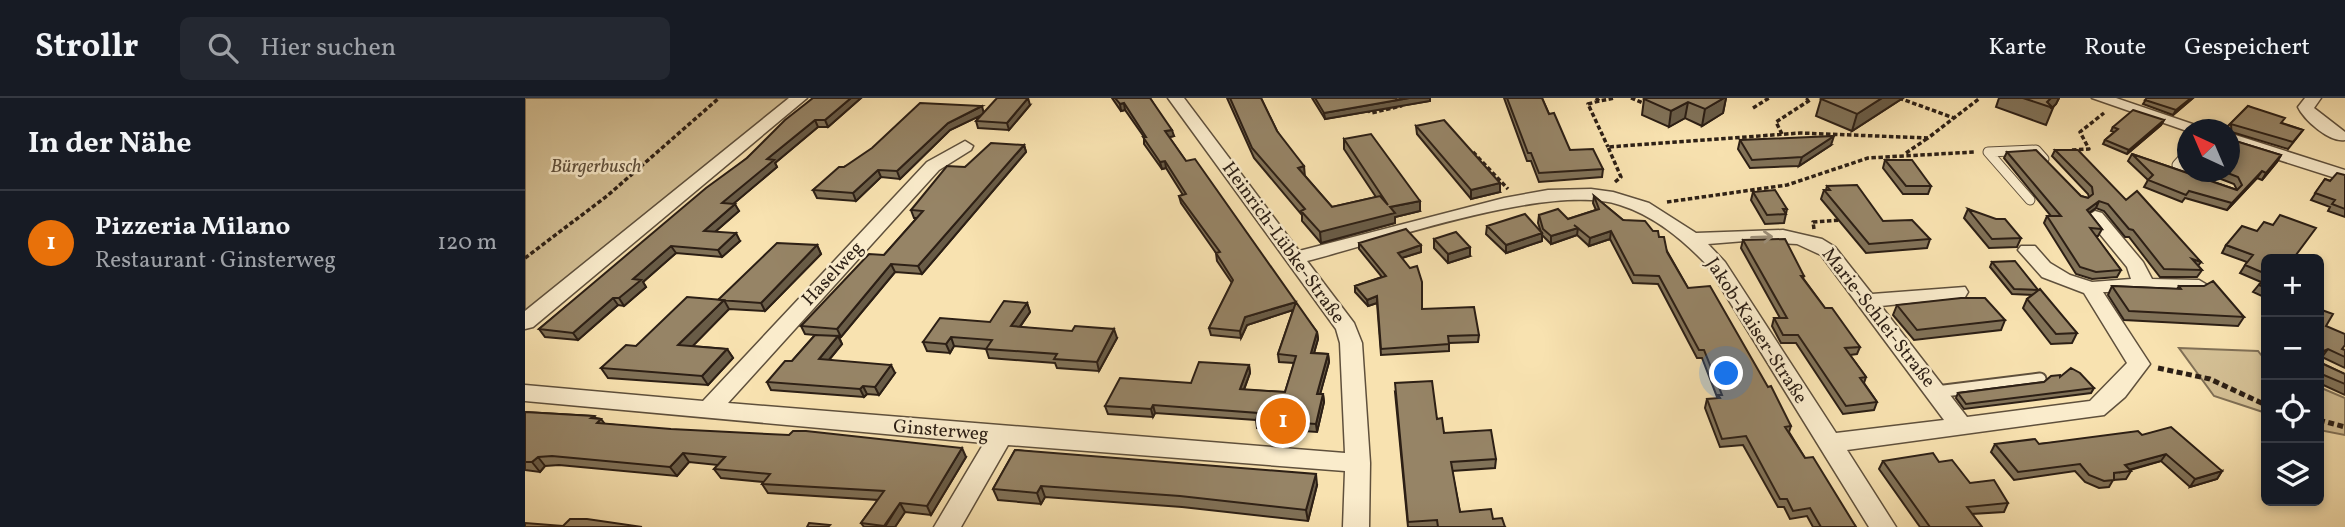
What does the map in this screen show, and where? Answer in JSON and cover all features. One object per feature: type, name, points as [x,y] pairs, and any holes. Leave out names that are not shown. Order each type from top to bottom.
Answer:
[{"type":"street","points":[[525,322],[799,98]]},
{"type":"street","name":"Heinrich-Lübke-Straße","points":[[1176,98],[1346,328],[1351,343],[1358,463],[1356,527]]},
{"type":"street","points":[[2313,98],[2306,107],[2307,110],[2345,176]]},
{"type":"street","points":[[2108,100],[2177,122]]},
{"type":"street","points":[[2240,139],[2330,146]]},
{"type":"street","name":"Haselweg","points":[[708,410],[933,166],[965,146]]},
{"type":"street","name":"Jakob-Kaiser-Straße","points":[[1296,258],[1518,200],[1583,194],[1616,198],[1643,209],[1694,239],[1715,262],[1883,527]]},
{"type":"street","points":[[2095,217],[2136,266],[2144,285]]},
{"type":"street","name":"Marie-Schlei-Straße","points":[[1694,239],[1793,236],[1817,241],[1867,301],[1962,427]]},
{"type":"street","points":[[2028,250],[2043,271],[2057,279],[2091,289],[2106,285],[2199,286]]},
{"type":"street","points":[[1829,443],[2097,409],[2117,391],[2139,364],[2091,289]]},
{"type":"street","points":[[1867,301],[1958,292]]},
{"type":"street","name":"Ginsterweg","points":[[525,393],[1001,436],[1358,463]]},
{"type":"street","points":[[947,527],[1001,436]]},
{"type":"lane","points":[[1988,152],[2036,150],[2055,169]]},
{"type":"lane","points":[[1988,152],[2030,200]]},
{"type":"lane","points":[[1936,392],[2040,379]]},
{"type":"path","points":[[525,258],[607,196],[719,98]]},
{"type":"path","points":[[1610,185],[1621,177],[1588,104],[1615,98]]},
{"type":"path","points":[[1631,98],[1643,103],[1652,98]]},
{"type":"path","points":[[1753,108],[1769,98]]},
{"type":"path","points":[[1783,134],[1776,122],[1810,100],[1806,98]]},
{"type":"path","points":[[1899,98],[1954,118]]},
{"type":"path","points":[[1905,154],[1980,98]]},
{"type":"path","points":[[1362,104],[1371,113],[1401,106],[1397,99]]},
{"type":"path","points":[[2036,150],[2089,149],[2080,132],[2108,100]]},
{"type":"path","points":[[1608,147],[1783,134],[1928,138]]},
{"type":"path","points":[[1464,144],[1518,200]]},
{"type":"path","points":[[1643,209],[1787,185],[1868,158],[1905,154],[1988,152]]},
{"type":"path","points":[[1817,241],[1813,222],[1854,219]]},
{"type":"path","points":[[2139,364],[2210,379],[2261,403]]},
{"type":"path","points":[[2324,421],[2345,427]]},
{"type":"green space","name":"Bürgerbusch","points":[[525,98],[795,98],[525,315]]},
{"type":"green space","points":[[2179,348],[2258,351],[2261,355],[2261,411],[2214,396]]},
{"type":"green space","points":[[2324,389],[2345,398],[2345,435],[2324,431]]},
{"type":"building","points":[[813,98],[851,98],[825,120],[815,120],[767,159],[774,160],[722,203],[735,204],[704,231],[736,233],[718,250],[671,246],[633,279],[641,280],[619,298],[613,298],[573,333],[539,329],[706,188],[747,158],[785,120]]},
{"type":"building","points":[[997,98],[1028,98],[1007,123],[976,121]]},
{"type":"building","points":[[1115,98],[1150,98],[1172,130],[1165,131],[1186,161],[1195,159],[1296,302],[1245,317],[1240,331],[1209,328],[1233,280],[1216,253],[1220,252],[1179,196],[1186,194],[1165,161],[1160,162],[1124,103],[1120,104]]},
{"type":"building","points":[[1230,98],[1261,98],[1277,131],[1304,166],[1298,168],[1332,207],[1380,196],[1388,205],[1344,139],[1371,134],[1420,201],[1390,207],[1395,213],[1320,232],[1301,211],[1305,209],[1252,148]]},
{"type":"building","points":[[1315,98],[1395,98],[1398,100],[1324,113]]},
{"type":"building","points":[[1507,98],[1542,98],[1549,114],[1554,113],[1570,150],[1593,149],[1603,169],[1539,173],[1531,153],[1528,153]]},
{"type":"building","points":[[1724,98],[1705,109],[1688,102],[1671,111],[1644,99]]},
{"type":"building","points":[[1882,98],[1857,114],[1821,99]]},
{"type":"building","points":[[2023,98],[2051,98],[2047,102],[2053,108]]},
{"type":"building","points":[[2191,98],[2176,110],[2145,100]]},
{"type":"building","points":[[920,103],[982,106],[948,123],[897,171],[878,170],[853,193],[813,190],[839,167],[844,167],[872,148]]},
{"type":"building","points":[[2248,106],[2285,118],[2281,123],[2303,130],[2293,142],[2240,127],[2240,119],[2235,119]]},
{"type":"building","points":[[2133,110],[2164,120],[2129,150],[2105,140],[2118,129],[2113,127]]},
{"type":"building","points":[[1444,120],[1500,183],[1471,190],[1416,126]]},
{"type":"building","points":[[1834,136],[1802,157],[1752,160],[1740,140]]},
{"type":"building","points":[[2240,142],[2281,155],[2266,173],[2262,171],[2232,203],[2189,191],[2186,195],[2148,180],[2153,175],[2132,154],[2177,169],[2177,182],[2214,182],[2237,190],[2242,185]]},
{"type":"building","points":[[991,143],[1024,145],[918,266],[891,264],[837,329],[801,326],[869,254],[884,255],[923,211],[911,210],[947,166],[965,167]]},
{"type":"building","points":[[2036,150],[2081,196],[2088,198],[2093,194],[2092,187],[2055,150],[2078,150],[2126,200],[2137,191],[2201,262],[2192,259],[2202,270],[2164,269],[2133,230],[2129,229],[2108,204],[2099,201],[2087,210],[2102,229],[2090,228],[2121,270],[2096,272],[2080,267],[2047,216],[2061,216],[2007,152]]},
{"type":"building","points":[[1885,160],[1912,160],[1931,186],[1906,186]]},
{"type":"building","points":[[2337,173],[2345,175],[2345,209],[2332,204],[2335,200],[2315,193],[2325,179],[2330,181]]},
{"type":"building","points":[[1857,185],[1883,221],[1912,220],[1930,239],[1869,244],[1824,190],[1830,190],[1827,186]]},
{"type":"building","points":[[1775,190],[1787,209],[1783,209],[1786,214],[1767,215],[1753,192]]},
{"type":"building","points":[[1594,196],[1623,220],[1645,221],[1653,231],[1658,231],[1659,237],[1664,237],[1667,252],[1688,288],[1710,286],[1768,387],[1771,386],[1791,426],[1785,427],[1805,458],[1813,457],[1856,527],[1821,527],[1810,508],[1793,511],[1787,499],[1780,499],[1746,436],[1722,439],[1707,399],[1720,398],[1718,395],[1722,395],[1704,350],[1699,350],[1659,276],[1634,275],[1611,231],[1590,238],[1578,228],[1551,236],[1543,229],[1539,215],[1558,209],[1568,219],[1599,209]]},
{"type":"building","points":[[1968,209],[1996,219],[2005,219],[2021,238],[1992,239]]},
{"type":"building","points":[[1525,214],[1542,233],[1506,245],[1487,226]]},
{"type":"building","points":[[2280,215],[2316,228],[2297,254],[2261,254],[2261,272],[2245,265],[2253,255],[2226,245],[2242,226],[2257,231],[2264,222],[2273,225]]},
{"type":"building","points":[[1406,229],[1421,245],[1398,253],[1410,268],[1417,266],[1422,282],[1422,309],[1474,307],[1479,335],[1448,336],[1449,344],[1381,349],[1377,296],[1367,300],[1355,286],[1386,276],[1359,243]]},
{"type":"building","points":[[1456,232],[1470,247],[1448,254],[1434,239]]},
{"type":"building","points":[[1785,239],[1804,276],[1801,276],[1825,308],[1832,308],[1860,347],[1845,348],[1866,377],[1860,378],[1877,402],[1846,406],[1798,335],[1783,335],[1774,318],[1787,318],[1743,240]]},
{"type":"building","points":[[777,243],[817,245],[761,303],[718,300]]},
{"type":"building","points":[[2015,261],[2038,290],[2014,289],[1992,262]]},
{"type":"building","points":[[2213,281],[2244,317],[2129,311],[2112,286],[2181,289],[2179,286],[2204,286]]},
{"type":"building","points":[[2040,289],[2077,333],[2056,334],[2027,299]]},
{"type":"building","points":[[687,297],[724,300],[678,345],[727,349],[702,376],[601,368],[626,345],[636,346]]},
{"type":"building","points":[[1985,298],[2005,320],[1917,330],[1897,305]]},
{"type":"building","points":[[1004,301],[1027,303],[1011,326],[1072,331],[1075,326],[1114,329],[1097,362],[1054,359],[1057,354],[986,349],[992,340],[951,337],[946,344],[923,342],[940,318],[990,322]]},
{"type":"building","points":[[1296,302],[1317,332],[1311,353],[1328,354],[1317,394],[1323,394],[1316,424],[1256,420],[1258,413],[1153,405],[1151,409],[1105,406],[1120,378],[1191,383],[1199,362],[1249,365],[1240,389],[1285,392],[1296,356],[1278,354]]},
{"type":"building","points":[[2324,311],[2333,314],[2326,326],[2345,334],[2345,345],[2342,349],[2345,350],[2345,357],[2328,349],[2324,351]]},
{"type":"building","points":[[815,335],[838,336],[819,359],[891,365],[875,387],[863,386],[860,389],[767,382],[785,361],[792,361]]},
{"type":"building","points":[[2324,364],[2345,374],[2345,384],[2324,375]]},
{"type":"building","points":[[2071,368],[2080,373],[2094,388],[1966,404],[1958,393],[2044,382],[2051,376],[2060,377]]},
{"type":"building","points":[[1432,381],[1437,419],[1442,418],[1444,433],[1491,430],[1496,459],[1451,462],[1460,512],[1491,509],[1493,519],[1502,518],[1505,527],[1438,527],[1437,520],[1408,522],[1395,383]]},
{"type":"building","points":[[525,412],[594,416],[591,418],[601,419],[597,423],[789,435],[793,431],[806,431],[962,448],[927,506],[900,503],[884,526],[861,523],[884,491],[762,484],[770,474],[714,469],[725,457],[683,453],[670,467],[552,456],[525,462]]},
{"type":"building","points":[[2171,427],[2222,471],[2195,479],[2166,454],[2125,465],[2131,471],[2114,473],[2114,480],[2104,481],[2089,475],[2080,464],[2018,472],[1995,444],[2035,439],[2039,444],[2138,431],[2142,435]]},
{"type":"building","points":[[1015,450],[1316,474],[1306,510],[1180,496],[1041,486],[1037,493],[993,489]]},
{"type":"building","points":[[1933,453],[1939,462],[1952,460],[1970,483],[1994,480],[2008,503],[1967,507],[1982,527],[1930,527],[1883,461]]},
{"type":"building","points":[[570,519],[642,527],[525,527],[525,523],[563,526]]},
{"type":"building","points":[[809,523],[830,525],[807,527]]},
{"type":"place","name":"Pizzeria Milano","points":[[1283,421]]}]
